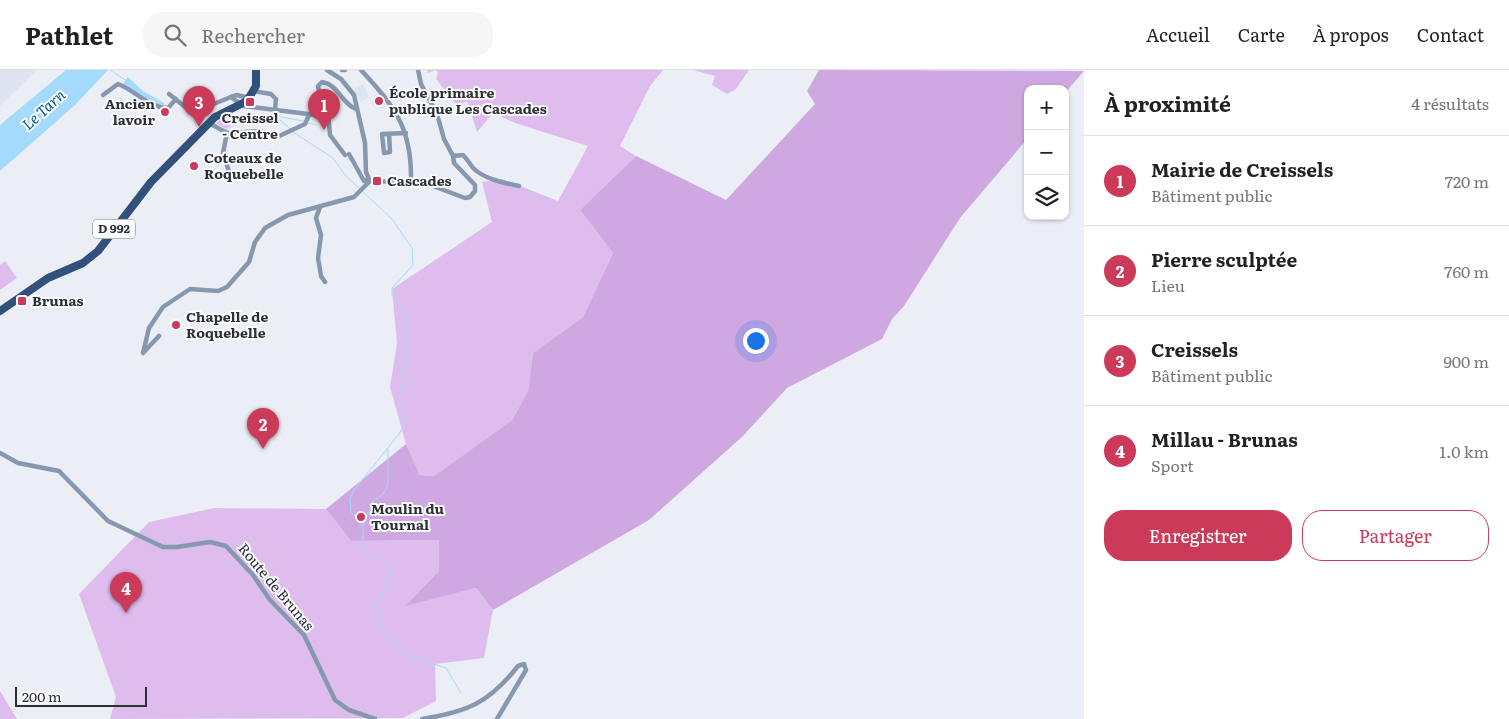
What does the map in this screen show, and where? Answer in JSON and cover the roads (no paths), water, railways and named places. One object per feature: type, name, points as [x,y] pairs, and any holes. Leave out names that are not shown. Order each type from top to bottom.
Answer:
[{"type":"main road","points":[[246,97],[255,70]]},
{"type":"main road","name":"D 992","points":[[0,311],[55,274],[93,256],[146,187],[220,113],[246,97]]},
{"type":"street","points":[[159,336],[143,353],[149,328],[163,307],[190,289],[218,291],[227,288],[249,262],[258,237],[280,218],[354,197],[362,191],[369,180],[365,143],[354,95],[348,86],[326,70]]},
{"type":"street","points":[[361,70],[392,105],[406,134],[410,147],[411,180]]},
{"type":"street","points":[[322,109],[328,112],[332,139],[347,154],[364,181],[411,180],[425,183],[465,198],[473,195],[475,185],[455,165],[453,156],[444,139],[437,114],[421,84],[418,70]]},
{"type":"street","points":[[322,109],[318,86],[322,82],[333,87],[347,106],[356,109]]},
{"type":"street","points":[[103,95],[118,84],[146,104],[158,108],[168,108],[176,99]]},
{"type":"street","points":[[169,94],[189,110],[196,111],[237,95],[246,97]]},
{"type":"street","points":[[231,97],[271,94],[276,99],[275,108]]},
{"type":"street","points":[[246,97],[244,106],[275,108],[309,116],[316,115],[322,109]]},
{"type":"street","points":[[209,123],[228,133],[261,132],[269,138],[275,138],[305,124],[309,116]]},
{"type":"street","points":[[228,133],[223,153],[230,175]]},
{"type":"street","points":[[388,134],[406,134]]},
{"type":"street","points":[[453,156],[463,154],[475,169],[482,174],[501,182],[519,186]]},
{"type":"street","points":[[320,207],[316,218],[321,235],[318,258],[321,276],[325,282]]},
{"type":"street","name":"Route de Brunas","points":[[0,453],[18,463],[59,471],[108,521],[163,546],[177,547],[210,542],[226,546],[253,575],[270,600],[304,635],[335,700],[349,710],[375,719]]},
{"type":"street","points":[[422,719],[448,716],[479,703],[518,666],[524,664],[526,670],[523,678],[504,704],[497,719]]},
{"type":"water","name":"Le Tarn","points":[[66,70],[108,70],[75,105],[0,171],[0,125]]},
{"type":"water","points":[[128,77],[143,91],[164,103],[163,107],[149,104],[123,84]]},
{"type":"waterway","points":[[110,70],[127,81]]},
{"type":"waterway","points":[[270,118],[271,115],[303,121]]},
{"type":"waterway","points":[[226,130],[242,120],[259,121],[270,118],[280,120],[290,129]]},
{"type":"waterway","points":[[308,123],[316,125]]},
{"type":"waterway","points":[[293,132],[333,158],[345,175],[392,219],[412,248],[413,265],[392,288],[392,295],[405,312],[407,326],[407,352],[401,399],[405,424],[354,490],[350,499],[351,512],[363,527],[363,548],[390,567],[391,574],[377,604],[381,626],[390,641],[410,656],[446,668],[461,693]]},
{"type":"waterway","points":[[363,526],[373,501],[383,494],[388,485],[388,449]]},
{"type":"place","name":"École primaire publique Les Cascades","points":[[379,101]]},
{"type":"place","name":"Creissel - Centre","points":[[250,102]]},
{"type":"place","name":"Ancien lavoir","points":[[165,112]]},
{"type":"place","name":"Creissels","points":[[199,127]]},
{"type":"place","name":"Mairie de Creissels","points":[[324,130]]},
{"type":"place","name":"Coteaux de Roquebelle","points":[[194,166]]},
{"type":"place","name":"Cascades","points":[[377,181]]},
{"type":"place","name":"Brunas","points":[[22,301]]},
{"type":"place","name":"Chapelle de Roquebelle","points":[[176,325]]},
{"type":"place","name":"Pierre sculptée","points":[[263,449]]},
{"type":"place","name":"Moulin du Tournal","points":[[361,517]]},
{"type":"place","name":"Millau - Brunas","points":[[126,613]]}]
